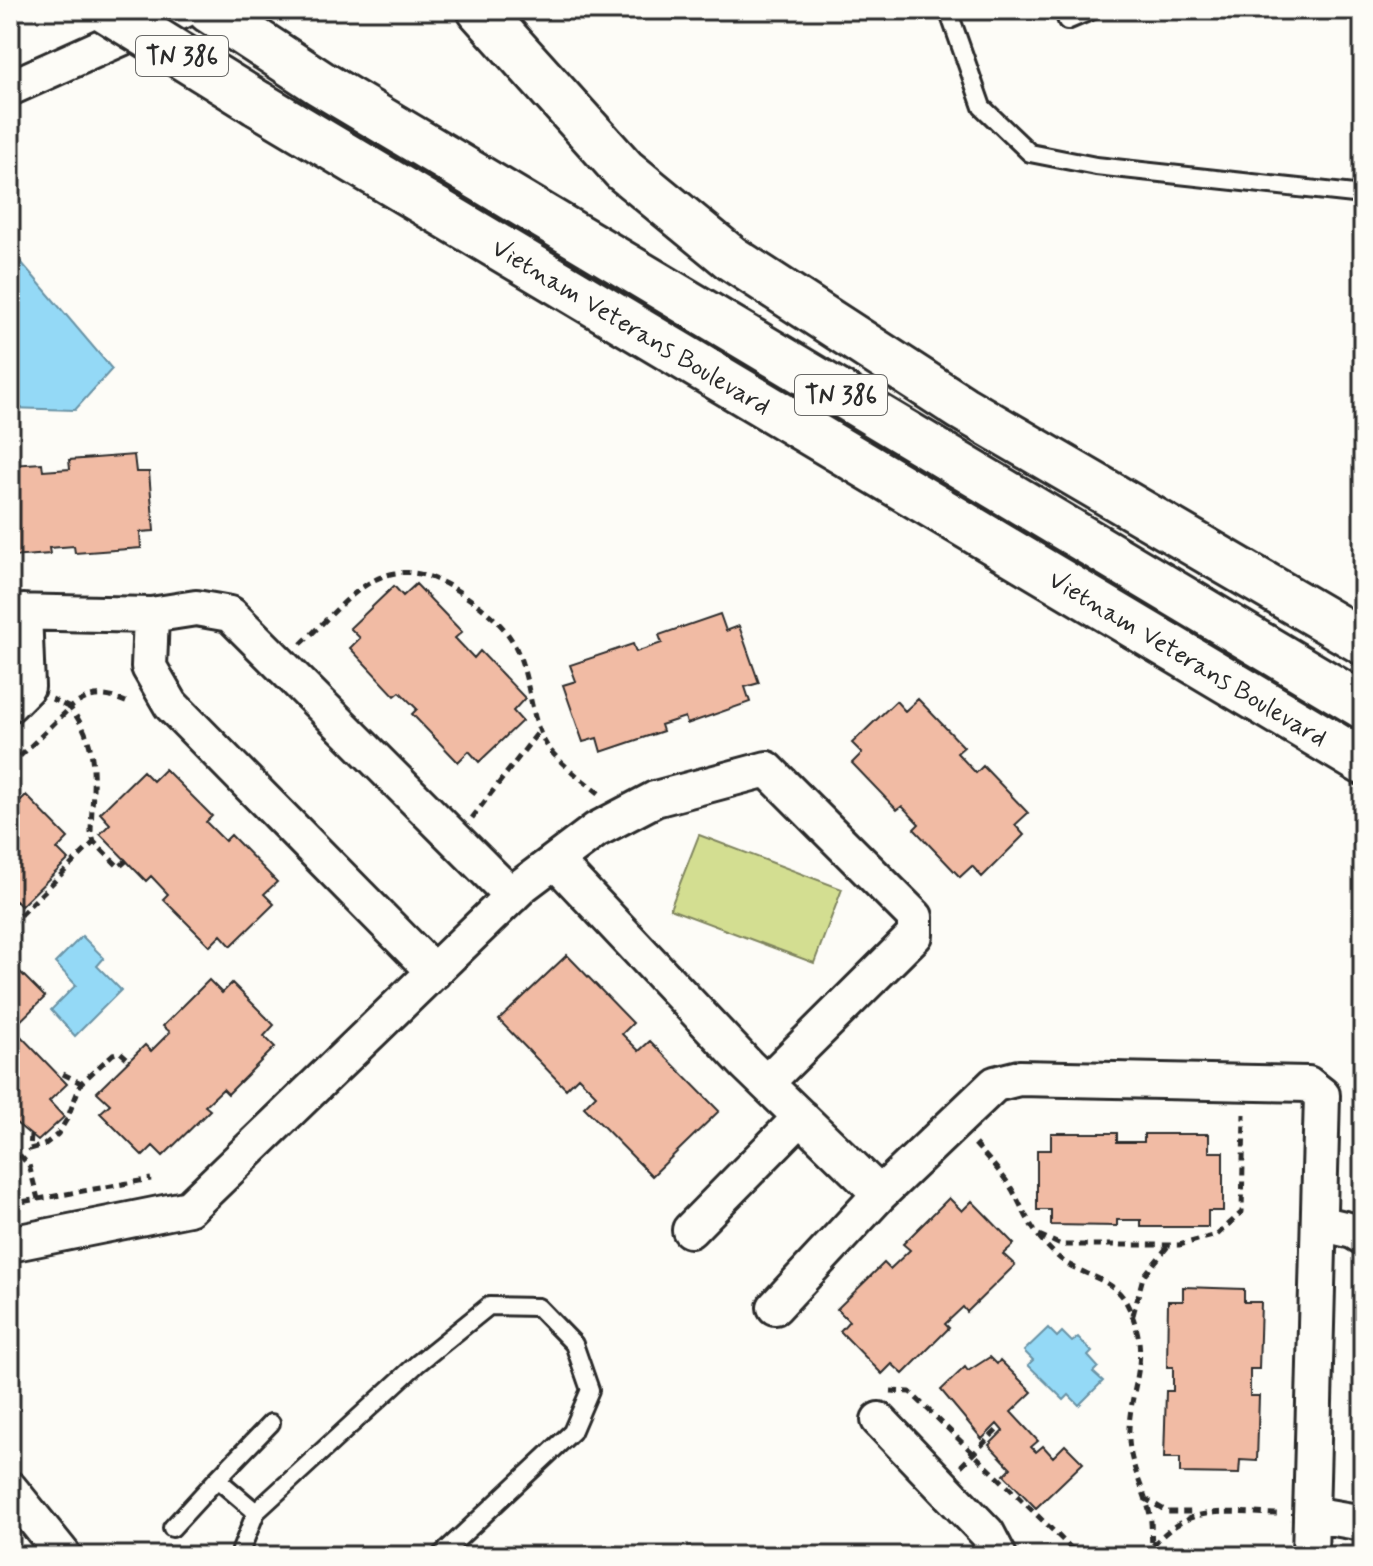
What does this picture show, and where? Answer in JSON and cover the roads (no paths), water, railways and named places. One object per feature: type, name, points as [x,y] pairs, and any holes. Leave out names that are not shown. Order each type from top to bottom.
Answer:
[{"type":"highway","name":"Vietnam Veterans Boulevard","points":[[107,10],[257,103],[1363,762]]},
{"type":"highway","name":"Vietnam Veterans Boulevard","points":[[209,10],[320,83],[1363,706]]},
{"type":"highway","points":[[480,10],[624,170],[731,258],[962,408],[1363,642]]},
{"type":"highway","points":[[1158,640],[1363,789]]},
{"type":"street","points":[[10,88],[184,10]]},
{"type":"street","points":[[18,695],[17,612],[151,615],[196,608],[230,614],[512,896]]},
{"type":"street","points":[[151,615],[149,667],[171,705],[434,972]]},
{"type":"street","points":[[10,1244],[189,1208],[512,896],[555,861],[596,830],[655,799],[767,769],[915,917],[915,935],[766,1083]]},
{"type":"street","points":[[555,861],[766,1083],[880,1194]]},
{"type":"street","points":[[775,1307],[880,1194],[995,1084],[1019,1078],[1308,1084],[1322,1095],[1310,1556]]},
{"type":"street","points":[[690,1230],[801,1117]]},
{"type":"street","points":[[1319,1223],[1353,1231],[1363,1237]]},
{"type":"street","points":[[885,1405],[942,1486],[987,1533],[999,1556]]},
{"type":"street","points":[[10,1489],[64,1556]]},
{"type":"street","points":[[1311,1514],[1363,1523]]},
{"type":"lane","points":[[948,10],[982,107],[1030,153],[1096,166],[1363,195]]},
{"type":"lane","points":[[1063,10],[1067,21],[1093,10]]},
{"type":"lane","points":[[242,1556],[241,1550],[256,1512],[417,1364],[489,1306],[538,1307],[574,1344],[590,1390],[572,1432],[440,1556]]},
{"type":"lane","points":[[172,1528],[271,1423]]},
{"type":"lane","points":[[217,1479],[256,1512]]},
{"type":"water","points":[[10,249],[112,369],[75,410],[10,408]]},
{"type":"water","points":[[82,936],[104,958],[97,966],[121,990],[75,1036],[51,1010],[76,985],[55,963]]},
{"type":"water","points":[[1048,1328],[1057,1337],[1062,1332],[1072,1342],[1078,1337],[1092,1352],[1088,1356],[1098,1367],[1093,1372],[1103,1381],[1079,1405],[1069,1395],[1064,1400],[1028,1365],[1033,1360],[1024,1351]]}]
